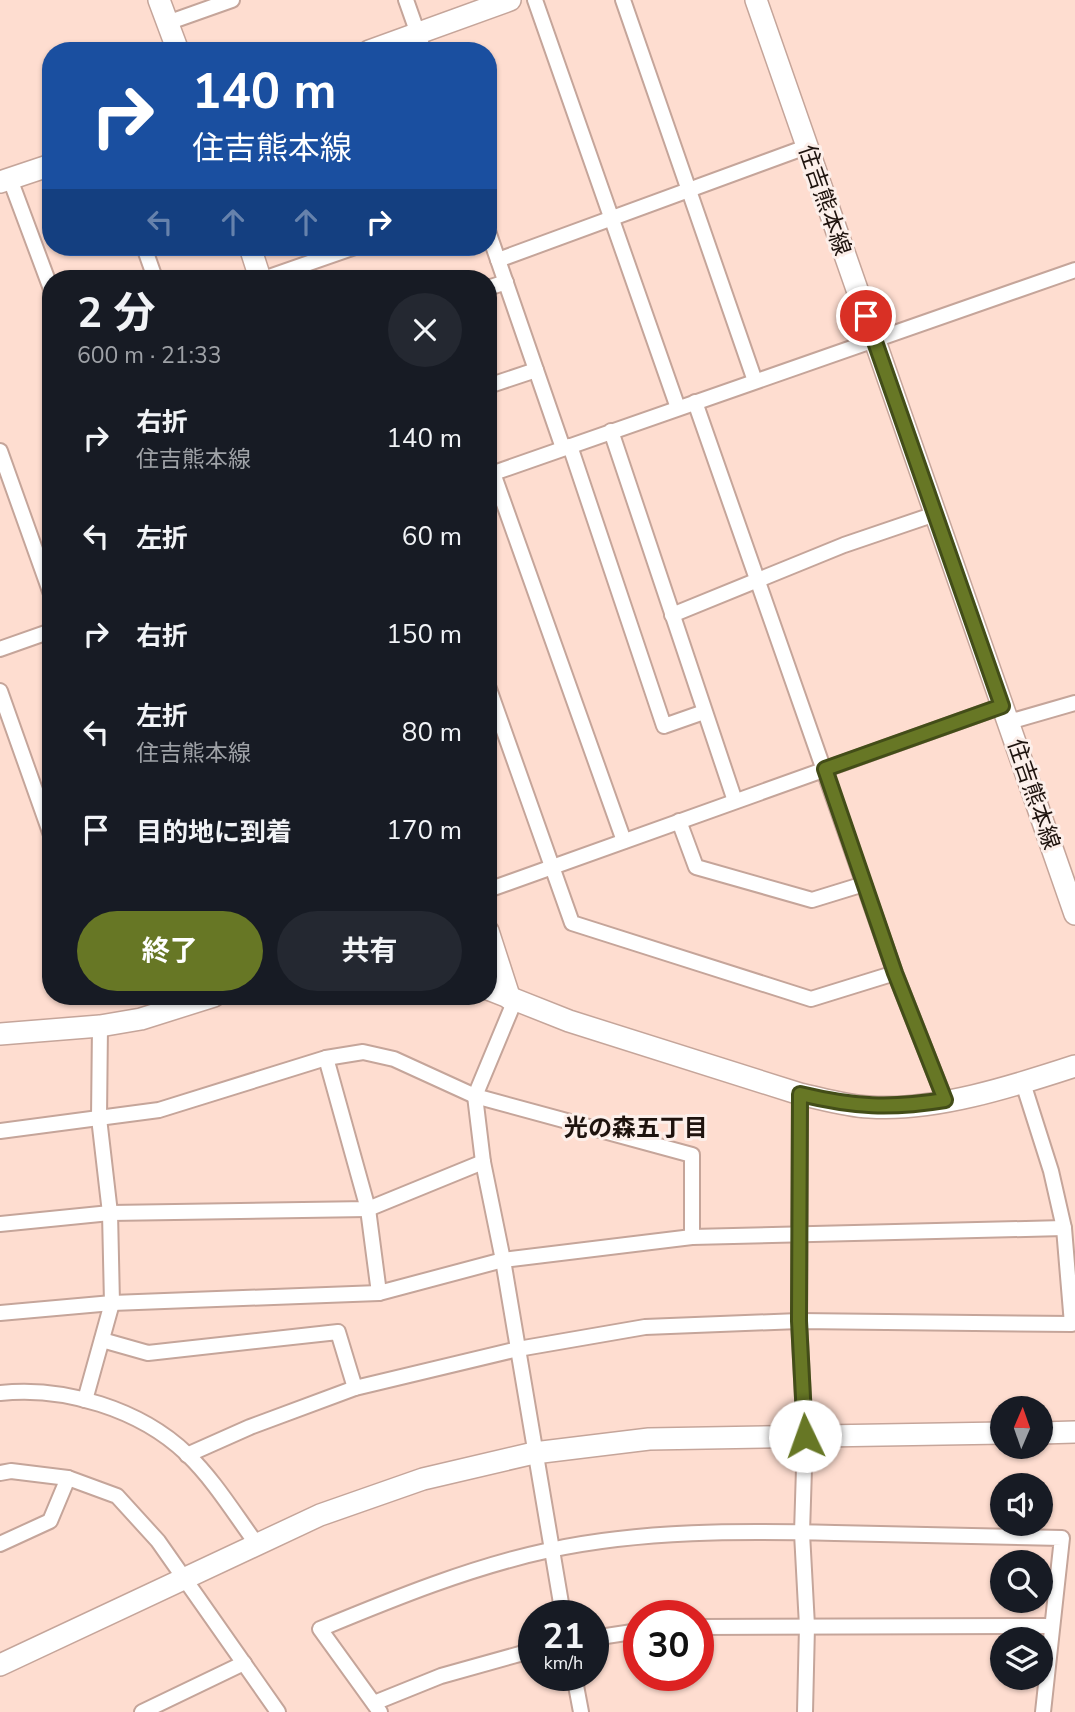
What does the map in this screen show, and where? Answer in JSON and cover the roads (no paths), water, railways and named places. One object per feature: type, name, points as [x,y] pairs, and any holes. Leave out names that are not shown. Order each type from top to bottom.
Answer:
[{"type":"main road","points":[[159,0],[174,42]]},
{"type":"main road","points":[[420,42],[510,0]]},
{"type":"main road","name":"住吉熊本線","points":[[755,0],[1075,914]]},
{"type":"main road","points":[[5,181],[42,167]]},
{"type":"main road","points":[[497,957],[512,1000]]},
{"type":"main road","points":[[497,993],[569,1021],[836,1103],[870,1107],[908,1106],[1023,1083],[1075,1066]]},
{"type":"main road","points":[[0,1034],[100,1026],[141,1019],[185,1005]]},
{"type":"main road","points":[[1054,1433],[1075,1432]]},
{"type":"main road","points":[[0,1665],[320,1515],[423,1479],[534,1453],[649,1440],[990,1433]]},
{"type":"street","points":[[167,23],[232,0]]},
{"type":"street","points":[[406,0],[420,42]]},
{"type":"street","points":[[535,0],[678,408]]},
{"type":"street","points":[[623,0],[755,381]]},
{"type":"street","points":[[498,260],[806,147]]},
{"type":"street","points":[[5,181],[43,270]]},
{"type":"street","points":[[289,270],[329,256]]},
{"type":"street","points":[[497,256],[664,726],[704,712]]},
{"type":"street","points":[[497,472],[1075,270]]},
{"type":"street","points":[[497,285],[506,282]]},
{"type":"street","points":[[497,383],[536,370]]},
{"type":"street","points":[[695,402],[895,973],[945,1100]]},
{"type":"street","points":[[611,431],[735,801]]},
{"type":"street","points":[[0,451],[42,569]]},
{"type":"street","points":[[497,493],[624,841]]},
{"type":"street","points":[[672,615],[756,579],[868,536],[935,514]]},
{"type":"street","points":[[0,649],[42,634]]},
{"type":"street","points":[[0,691],[42,810]]},
{"type":"street","points":[[497,887],[825,769],[1006,714],[1075,704]]},
{"type":"street","points":[[497,711],[572,923],[811,999],[895,973]]},
{"type":"street","points":[[679,821],[696,867],[813,900],[864,884]]},
{"type":"street","points":[[512,1000],[475,1096],[483,1162],[503,1259],[560,1600]]},
{"type":"street","points":[[85,1400],[112,1303],[110,1213],[99,1118],[100,1026]]},
{"type":"street","points":[[0,1131],[159,1110],[326,1058],[363,1052],[394,1059],[475,1096],[692,1156],[692,1237]]},
{"type":"street","points":[[326,1058],[368,1209],[379,1293]]},
{"type":"street","points":[[187,1455],[250,1427],[355,1388],[518,1349],[645,1327],[799,1321],[1072,1324],[1064,1228],[1051,1171],[1023,1083]]},
{"type":"street","points":[[800,1094],[799,1321],[805,1436],[802,1533],[807,1626],[805,1712]]},
{"type":"street","points":[[0,1224],[110,1213],[368,1209],[483,1162]]},
{"type":"street","points":[[0,1313],[112,1303],[379,1293],[503,1259],[692,1237],[1064,1228]]},
{"type":"street","points":[[102,1340],[148,1353],[338,1332],[355,1388]]},
{"type":"street","points":[[0,1393],[21,1391],[85,1400],[122,1411],[159,1432],[187,1455],[220,1493],[256,1543]]},
{"type":"street","points":[[0,1473],[11,1471],[68,1478],[117,1496],[158,1541],[278,1712]]},
{"type":"street","points":[[0,1544],[50,1521],[68,1478]]},
{"type":"street","points":[[518,1654],[441,1676],[377,1708],[320,1629],[416,1590],[550,1550],[657,1536],[708,1532],[1062,1538],[1043,1712]]},
{"type":"street","points":[[714,1628],[1052,1626]]},
{"type":"street","points":[[142,1712],[244,1663]]},
{"type":"street","points":[[577,1691],[581,1712]]},
{"type":"district","name":"光の森五丁目","points":[[636,1128]]}]
